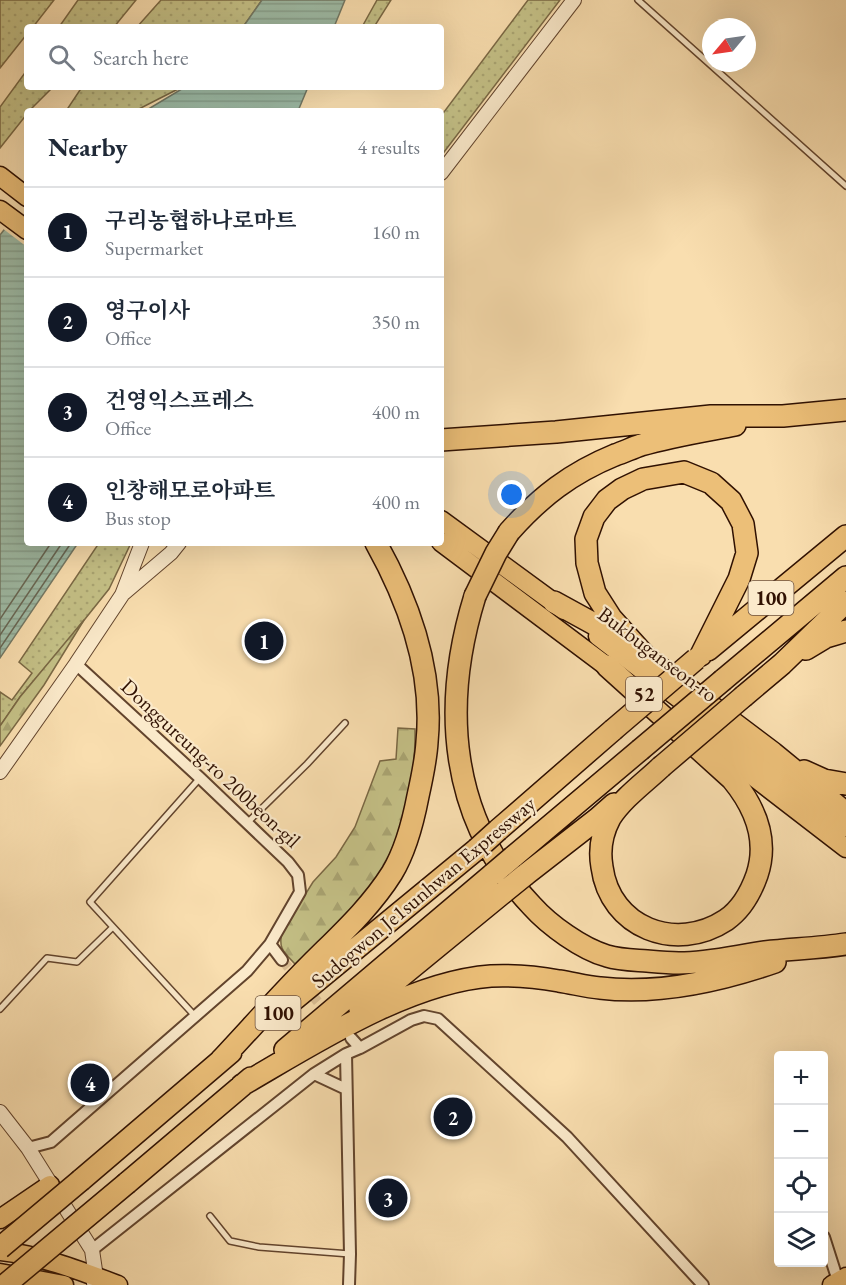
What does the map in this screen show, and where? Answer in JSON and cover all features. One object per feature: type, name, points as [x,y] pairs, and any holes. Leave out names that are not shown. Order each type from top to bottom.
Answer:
[{"type":"highway","points":[[444,440],[556,432],[711,416],[783,416],[846,410]]},
{"type":"highway","points":[[783,416],[639,446],[601,461],[567,479],[528,512],[509,532],[475,596],[466,626],[456,709],[459,760],[464,788],[474,817],[489,849],[518,891],[539,914],[562,932],[605,956],[678,963],[846,944]]},
{"type":"highway","points":[[647,658],[611,618],[595,592],[587,563],[586,539],[594,517],[607,500],[622,489],[643,479],[684,472],[711,483],[731,501],[743,524],[747,553],[739,579],[698,657]]},
{"type":"highway","name":"Sudogwon Je1sunhwan Expressway","points":[[0,1250],[221,1060],[477,849],[698,657],[846,536]]},
{"type":"highway","points":[[221,1060],[370,904],[393,871],[414,818],[428,741],[428,705],[424,669],[405,600],[378,546]]},
{"type":"highway","name":"Sudogwon Je1sunhwan Expressway","points":[[5,1285],[242,1086],[498,883],[513,857],[846,577]]},
{"type":"highway","points":[[554,602],[596,625],[647,658],[773,753],[846,813]]},
{"type":"highway","points":[[607,666],[732,779],[753,811],[761,832],[762,854],[751,891],[739,909],[727,919],[694,933],[663,934],[633,922],[622,911],[611,895],[602,873],[600,857],[604,832],[621,803],[661,767],[744,696],[782,664],[846,602]]},
{"type":"highway","points":[[782,664],[826,637],[846,630]]},
{"type":"highway","points":[[773,753],[824,780],[846,784]]},
{"type":"highway","points":[[327,1037],[442,944],[498,883],[525,874],[661,767]]},
{"type":"highway","points":[[242,1086],[385,1007],[452,982],[491,976],[530,977],[599,988],[654,990],[688,985],[766,965],[812,949]]},
{"type":"main road","points":[[0,176],[24,195]]},
{"type":"main road","points":[[0,210],[24,228]]},
{"type":"main road","name":"Bukbuganseon-ro","points":[[444,522],[554,602],[846,827]]},
{"type":"main road","name":"Bukbuganseon-ro","points":[[444,544],[713,745],[846,848]]},
{"type":"main road","points":[[0,1219],[50,1185]]},
{"type":"main road","points":[[0,1250],[69,1267],[95,1281],[118,1285]]},
{"type":"main road","points":[[0,1273],[64,1285]]},
{"type":"street","points":[[444,169],[574,0]]},
{"type":"street","points":[[0,772],[122,594],[141,546]]},
{"type":"street","points":[[122,594],[177,546]]},
{"type":"street","name":"Donggureung-ro 200beon-gil","points":[[28,1149],[51,1142],[247,971],[270,944],[300,892],[298,875],[288,862],[76,664]]},
{"type":"street","points":[[270,944],[282,960]]},
{"type":"street","points":[[92,1250],[314,1074],[346,1054],[411,1020],[424,1016],[438,1018],[567,1137],[703,1285]]},
{"type":"street","points":[[351,1038],[360,1048]]},
{"type":"street","points":[[346,1054],[349,1285]]},
{"type":"street","points":[[314,1074],[346,1089]]},
{"type":"street","points":[[0,1112],[28,1149],[92,1250],[95,1281]]},
{"type":"street","points":[[828,1249],[839,1281]]},
{"type":"lane","points":[[638,0],[846,186]]},
{"type":"lane","points":[[248,823],[345,723]]},
{"type":"lane","points":[[195,1016],[90,902],[200,778]]},
{"type":"lane","points":[[0,1009],[47,958],[77,962],[113,927]]},
{"type":"lane","points":[[210,1216],[230,1241],[259,1247],[350,1254]]},
{"type":"green space","points":[[0,0],[54,0],[35,24],[24,24],[24,38],[0,68]]},
{"type":"green space","points":[[78,0],[136,0],[116,24],[61,24]]},
{"type":"green space","points":[[161,0],[262,0],[245,24],[140,24]]},
{"type":"green space","points":[[377,0],[391,0],[376,24],[364,24]]},
{"type":"green space","points":[[528,0],[560,0],[444,152],[444,112]]},
{"type":"green space","points":[[24,74],[24,90],[50,90],[32,108],[24,108],[24,118],[0,148],[0,107]]},
{"type":"green space","points":[[80,90],[176,90],[141,108],[68,108]]},
{"type":"green space","points":[[97,546],[130,546],[109,589],[20,697],[0,726],[0,692],[12,700],[32,673],[19,662]]},
{"type":"green space","points":[[84,620],[44,685],[0,746],[0,726],[20,697]]},
{"type":"green space","points":[[398,728],[415,729],[414,753],[408,800],[393,846],[383,868],[356,907],[295,964],[281,946],[282,932],[313,882],[336,857],[355,827],[380,761],[396,759]]},
{"type":"water","points":[[262,0],[345,0],[335,24],[245,24]]},
{"type":"water","points":[[180,90],[307,90],[299,108],[150,108]]},
{"type":"water","points":[[24,205],[24,546],[76,546],[0,658],[0,235]]},
{"type":"pier","points":[[24,200],[24,245],[2,228]]},
{"type":"tunnel","points":[[282,960],[330,1016]]},
{"type":"place","name":"구리농협하나로마트","points":[[264,641]]},
{"type":"place","name":"인창해모로아파트","points":[[90,1083]]},
{"type":"place","name":"영구이사","points":[[453,1117]]},
{"type":"place","name":"건영익스프레스","points":[[388,1198]]}]
